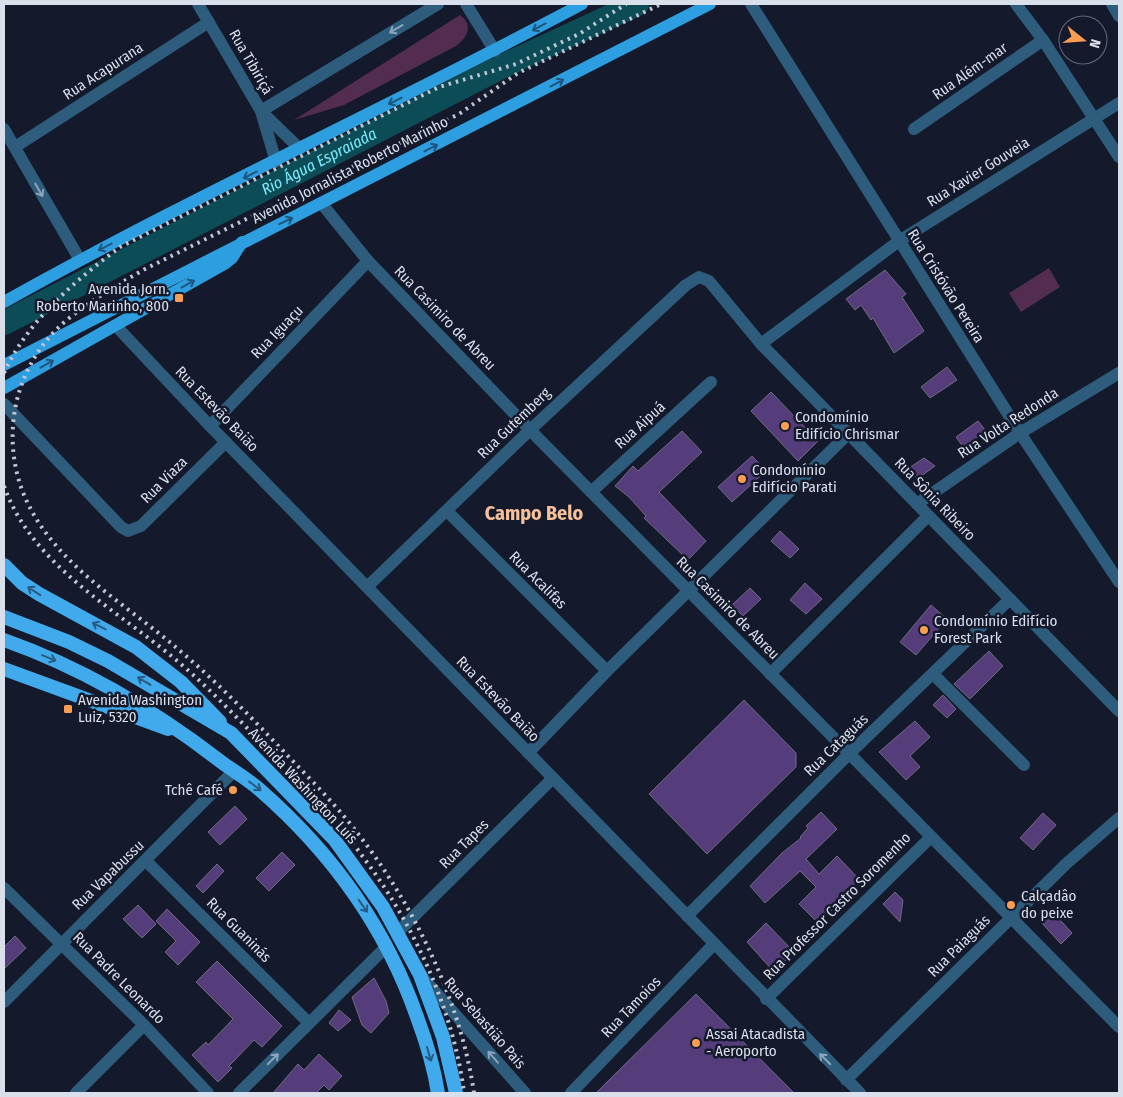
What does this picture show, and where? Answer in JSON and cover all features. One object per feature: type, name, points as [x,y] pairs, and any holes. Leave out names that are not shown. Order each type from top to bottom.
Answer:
[{"type":"highway","points":[[4,565],[22,583],[39,594],[124,639],[158,663],[181,682],[231,733]]},
{"type":"highway","name":"Avenida Washington Luís","points":[[4,617],[69,642],[108,661],[231,733],[334,839],[366,882],[398,932],[420,975],[443,1037],[456,1093]]},
{"type":"highway","name":"Avenida Washington Luís","points":[[4,640],[56,660],[106,685],[188,736],[284,812],[320,850],[369,915],[387,946],[411,1000],[422,1032],[438,1093]]},
{"type":"highway","points":[[5,671],[188,736]]},
{"type":"main road","points":[[4,302],[80,260],[495,51],[582,4]]},
{"type":"main road","name":"Avenida Jornalista Roberto Marinho","points":[[4,365],[710,4]]},
{"type":"main road","points":[[4,388],[226,263],[237,252],[242,242]]},
{"type":"street","name":"Rua Tibiriçá","points":[[198,4],[261,111],[276,162]]},
{"type":"street","points":[[261,111],[438,4]]},
{"type":"street","points":[[466,4],[495,51]]},
{"type":"street","name":"Rua Cristóvão Pereira","points":[[751,4],[1020,432],[1119,582]]},
{"type":"street","points":[[1016,4],[1043,40],[1119,157]]},
{"type":"street","points":[[1112,4],[1119,16]]},
{"type":"street","name":"Rua Acapurana","points":[[15,147],[209,22]]},
{"type":"street","name":"Rua Além-mar","points":[[914,129],[1043,40]]},
{"type":"street","name":"Rua Xavier Gouveia","points":[[761,344],[899,241],[1119,103]]},
{"type":"street","name":"Rua Tibiriçá","points":[[261,111],[300,150]]},
{"type":"street","points":[[4,128],[80,260]]},
{"type":"street","name":"Rua Casimiro de Abreu","points":[[322,204],[368,261],[530,430],[1119,1027]]},
{"type":"street","name":"Rua Iguaçu","points":[[210,426],[368,261]]},
{"type":"street","name":"Rua Sônia Ribeiro","points":[[686,285],[699,277],[709,281],[761,344],[1119,711]]},
{"type":"street","name":"Rua Gutemberg","points":[[367,588],[530,430],[686,285]]},
{"type":"street","name":"Rua Estevão Baião","points":[[116,326],[367,588],[766,999],[860,1093]]},
{"type":"street","name":"Rua Volta Redonda","points":[[917,504],[1020,432],[1119,373]]},
{"type":"street","name":"Rua Aipuá","points":[[591,492],[711,382]]},
{"type":"street","name":"Rua Viaza","points":[[4,404],[121,527],[128,531],[141,526],[226,442]]},
{"type":"street","points":[[528,753],[606,671],[848,434]]},
{"type":"street","name":"Rua Acalifas","points":[[447,511],[606,671]]},
{"type":"street","points":[[770,674],[928,516]]},
{"type":"street","name":"Rua Cataguás","points":[[687,916],[849,754],[1010,599]]},
{"type":"street","points":[[933,674],[1024,765]]},
{"type":"street","name":"Rua Vapabussu","points":[[4,1002],[234,771]]},
{"type":"street","name":"Rua Tapes","points":[[398,932],[553,778]]},
{"type":"street","name":"Rua Paiaguás","points":[[846,1080],[1068,863],[1119,818]]},
{"type":"street","name":"Rua Professor Castro Soromenho","points":[[766,999],[931,837]]},
{"type":"street","name":"Rua Guaninás","points":[[146,861],[309,1023]]},
{"type":"street","name":"Rua Padre Leonardo","points":[[4,888],[144,1025],[208,1093]]},
{"type":"street","name":"Rua Tamoios","points":[[571,1093],[714,944]]},
{"type":"street","points":[[239,1093],[387,946]]},
{"type":"street","name":"Rua Sebastião Pais","points":[[420,975],[525,1093]]},
{"type":"street","points":[[76,1093],[144,1025]]},
{"type":"shaded area","points":[[460,15],[468,27],[466,35],[456,46],[344,105],[294,120]]},
{"type":"shaded area","points":[[1049,268],[1060,287],[1021,312],[1009,293]]},
{"type":"building","points":[[885,270],[906,294],[902,297],[924,331],[894,353],[873,318],[871,320],[861,305],[855,310],[846,299]]},
{"type":"building","points":[[947,367],[957,380],[930,398],[921,387]]},
{"type":"building","name":"Condomínio Edifício Chrismar","points":[[771,392],[818,441],[798,461],[751,411]]},
{"type":"building","points":[[978,421],[986,431],[963,447],[956,437]]},
{"type":"building","points":[[682,431],[702,452],[659,492],[706,541],[688,560],[644,518],[646,516],[629,497],[615,486],[633,466],[638,471]]},
{"type":"building","name":"Condomínio Edifício Parati","points":[[752,456],[766,471],[732,502],[718,487]]},
{"type":"building","points":[[924,458],[935,466],[917,479],[909,468]]},
{"type":"building","points":[[780,531],[799,549],[790,558],[771,541]]},
{"type":"building","points":[[805,583],[822,599],[806,614],[790,600]]},
{"type":"building","points":[[750,588],[761,599],[743,616],[732,605]]},
{"type":"building","name":"Condomínio Edifício Forest Park","points":[[931,605],[947,619],[916,655],[900,642]]},
{"type":"building","points":[[989,651],[1003,666],[970,699],[954,684]]},
{"type":"building","points":[[943,695],[956,709],[947,718],[933,705]]},
{"type":"building","points":[[744,700],[796,753],[796,767],[707,854],[649,794]]},
{"type":"building","points":[[915,721],[930,737],[910,756],[920,767],[906,780],[879,752]]},
{"type":"building","points":[[235,806],[247,819],[220,845],[208,832]]},
{"type":"building","points":[[821,812],[837,829],[806,859],[819,874],[837,856],[859,879],[819,924],[799,904],[816,887],[800,871],[765,903],[750,886],[782,853],[801,838],[808,828],[806,826]]},
{"type":"building","points":[[1043,813],[1056,825],[1033,850],[1020,838]]},
{"type":"building","points":[[282,852],[295,865],[269,891],[256,878]]},
{"type":"building","points":[[217,864],[224,871],[203,893],[196,886]]},
{"type":"building","points":[[895,892],[903,900],[900,922],[883,904]]},
{"type":"building","points":[[138,905],[156,924],[142,938],[123,919]]},
{"type":"building","points":[[167,909],[200,942],[178,965],[165,952],[176,941],[156,921]]},
{"type":"building","points":[[1052,911],[1072,933],[1061,944],[1041,922]]},
{"type":"building","points":[[766,923],[794,952],[774,972],[747,942]]},
{"type":"building","points":[[15,936],[26,948],[4,969],[4,947]]},
{"type":"building","points":[[217,961],[282,1026],[262,1047],[254,1040],[229,1066],[232,1068],[218,1082],[192,1055],[206,1042],[208,1045],[233,1019],[196,982]]},
{"type":"building","points":[[374,978],[386,1001],[389,1013],[371,1033],[362,1025],[352,997]]},
{"type":"building","name":"Assai Atacadista - Aeroporto","points":[[696,994],[794,1093],[596,1093]]},
{"type":"building","points":[[339,1010],[351,1020],[338,1031],[329,1023]]},
{"type":"building","points":[[319,1054],[342,1076],[329,1090],[324,1085],[316,1093],[273,1093],[298,1064],[304,1070]]},
{"type":"waterway","name":"Rio Água Espraiada","points":[[4,323],[503,66],[637,4]]},
{"type":"railway","points":[[4,373],[14,354],[39,319],[70,288],[120,247],[439,87],[516,64],[579,34],[626,4]]},
{"type":"railway","points":[[474,1093],[468,1059],[458,1025],[433,957],[399,893],[379,863],[351,824],[333,803],[234,700],[179,650],[90,579],[50,539],[34,516],[22,490],[16,467],[13,420],[25,375],[36,355],[50,336],[86,305],[143,270],[459,114],[518,73],[661,4]]},
{"type":"railway","points":[[4,486],[17,514],[34,539],[54,562],[101,603],[151,640],[197,678],[302,784],[354,845],[401,914],[430,971],[442,1001],[451,1032],[459,1062],[464,1093]]},
{"type":"place","name":"Avenida Jorn. Roberto Marinho, 800","points":[[179,298]]},
{"type":"place","name":"Condomínio Edifício Chrismar","points":[[785,426]]},
{"type":"place","name":"Condomínio Edifício Parati","points":[[742,479]]},
{"type":"place","name":"Condomínio Edifício Forest Park","points":[[924,630]]},
{"type":"place","name":"Avenida Washington Luiz, 5320","points":[[68,709]]},
{"type":"place","name":"Tchê Café","points":[[233,790]]},
{"type":"place","name":"Calçadâo do peixe","points":[[1011,905]]},
{"type":"place","name":"Assai Atacadista - Aeroporto","points":[[696,1043]]},
{"type":"district","name":"Campo Belo","points":[[534,513]]}]
